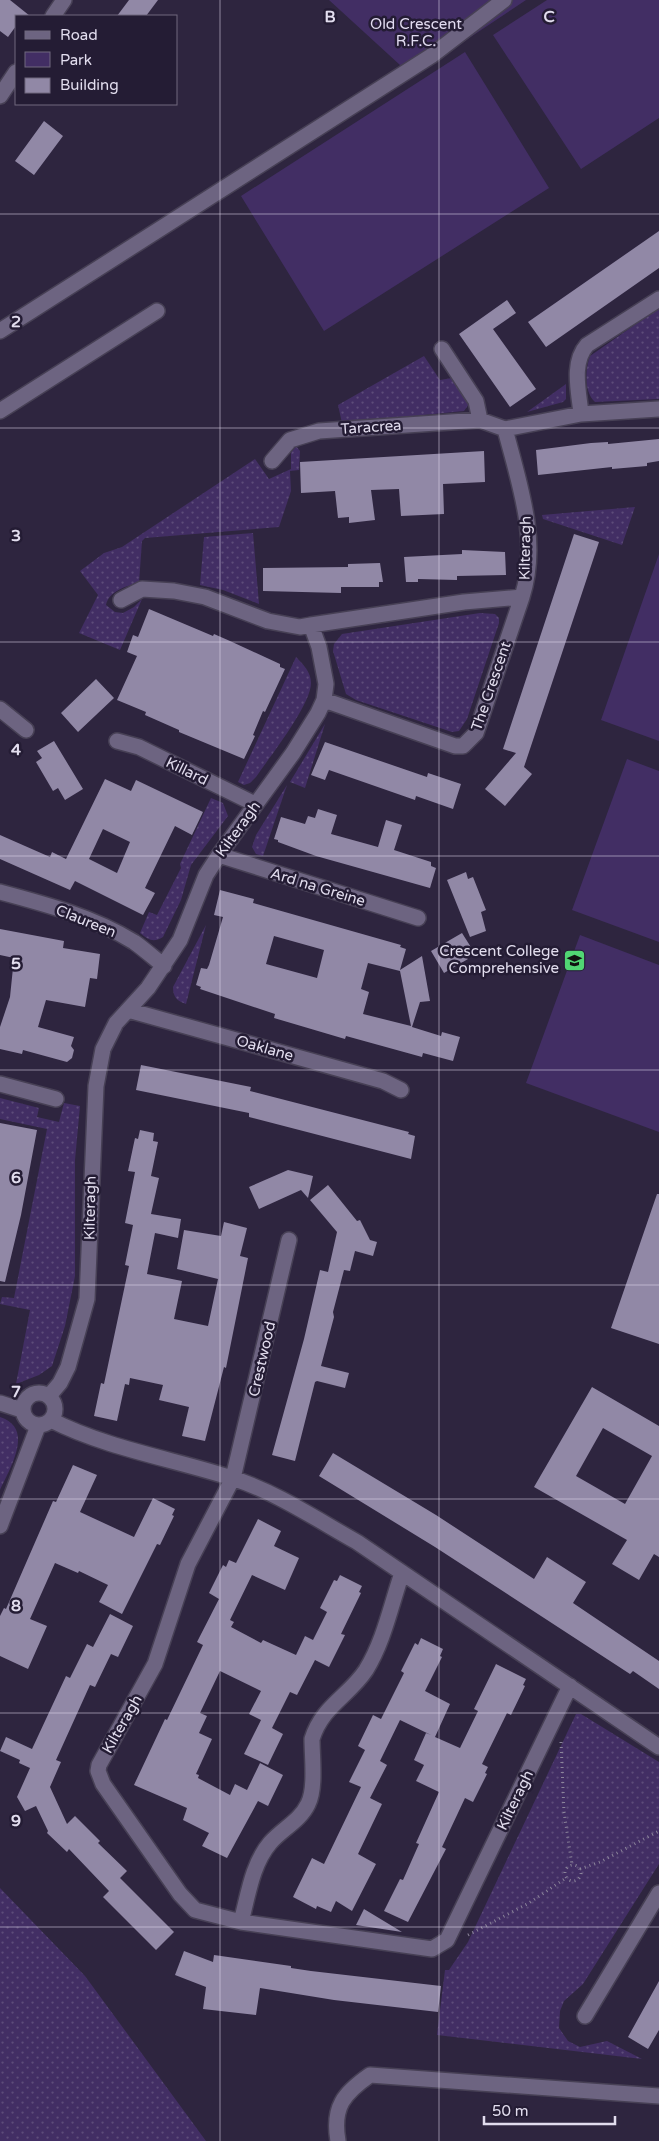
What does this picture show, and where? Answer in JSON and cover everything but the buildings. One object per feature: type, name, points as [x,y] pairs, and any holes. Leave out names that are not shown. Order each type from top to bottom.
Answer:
[{"type":"street","points":[[54,15],[64,0]]},
{"type":"street","points":[[0,331],[431,56],[504,0]]},
{"type":"street","points":[[0,96],[15,74]]},
{"type":"street","points":[[580,414],[578,368],[582,351],[587,345],[659,299]]},
{"type":"street","points":[[0,411],[158,310]]},
{"type":"street","points":[[442,349],[476,401],[480,420]]},
{"type":"street","points":[[505,429],[580,414],[659,409]]},
{"type":"street","name":"Taracrea","points":[[272,461],[290,440],[318,431],[480,420],[505,429]]},
{"type":"street","name":"Kilteragh","points":[[49,1396],[60,1383],[68,1366],[87,1299],[96,1086],[108,1037],[164,966],[180,940],[206,875],[293,753],[324,700],[326,684],[324,668],[311,625],[464,602],[522,597],[528,573],[528,527],[525,507],[505,429]]},
{"type":"street","points":[[121,600],[142,589],[174,591],[205,597],[266,621],[300,627],[311,625]]},
{"type":"street","name":"The Crescent","points":[[324,700],[455,746],[463,746],[476,733],[522,597]]},
{"type":"street","points":[[0,709],[26,730]]},
{"type":"street","name":"Killard","points":[[117,741],[139,747],[256,804]]},
{"type":"street","name":"Ard na Greine","points":[[219,855],[418,918]]},
{"type":"street","name":"Claureen","points":[[0,892],[32,900],[113,930],[136,943],[164,966]]},
{"type":"street","name":"Oaklane","points":[[128,1010],[383,1081],[401,1090]]},
{"type":"street","points":[[0,1084],[56,1099]]},
{"type":"street","name":"Crestwood","points":[[233,1478],[289,1240]]},
{"type":"street","points":[[0,1526],[44,1423],[55,1410],[49,1396],[34,1394],[25,1400],[22,1410]]},
{"type":"street","points":[[0,1403],[22,1410],[29,1423],[44,1423],[78,1431],[233,1478],[272,1494],[357,1542],[659,1747]]},
{"type":"street","name":"Kilteragh","points":[[233,1478],[192,1555],[154,1666],[104,1753],[98,1771],[103,1784],[190,1906],[202,1913],[241,1922],[432,1949],[447,1940],[570,1686]]},
{"type":"street","points":[[241,1922],[252,1878],[261,1856],[271,1841],[301,1815],[309,1803],[312,1790],[312,1739],[315,1730],[333,1703],[356,1682],[370,1663],[402,1573]]},
{"type":"street","points":[[585,2016],[659,1893]]},
{"type":"street","points":[[338,2141],[336,2132],[339,2105],[350,2088],[370,2075],[659,2096]]},
{"type":"path","points":[[553,1723],[561,1745],[564,1812],[572,1865]]},
{"type":"path","points":[[572,1865],[580,1869],[600,1862],[659,1831]]},
{"type":"path","points":[[566,1878],[565,1872],[572,1865]]},
{"type":"path","points":[[566,1878],[571,1881],[577,1880],[581,1875],[580,1869]]},
{"type":"path","points":[[447,1940],[474,1933],[529,1903],[566,1878]]},
{"type":"green space","name":"Old Crescent R.F.C.","points":[[329,0],[526,0],[412,76]]},
{"type":"green space","points":[[547,0],[659,0],[659,118],[581,169],[493,35]]},
{"type":"green space","points":[[465,52],[549,188],[324,331],[241,196]]},
{"type":"green space","points":[[659,308],[659,399],[595,402],[591,398],[586,381],[590,356]]},
{"type":"green space","points":[[424,356],[440,380],[452,378],[469,404],[464,411],[342,423],[338,405]]},
{"type":"green space","points":[[566,384],[566,399],[563,402],[527,412]]},
{"type":"green space","points":[[296,446],[300,451],[299,470],[290,471],[291,491],[279,527],[145,538],[142,541],[139,583],[114,593],[106,605],[115,612],[123,613],[134,607],[142,599],[120,650],[79,633],[98,595],[80,571],[104,553],[122,547],[255,459],[269,479],[291,469],[291,453]]},
{"type":"green space","points":[[635,507],[622,545],[543,519],[542,515]]},
{"type":"green space","points":[[253,533],[259,604],[223,590],[200,585],[204,537]]},
{"type":"green space","points":[[659,554],[659,741],[601,720]]},
{"type":"green space","points":[[480,613],[495,614],[499,618],[499,623],[467,719],[459,731],[452,732],[356,700],[346,694],[333,651],[334,644],[342,634]]},
{"type":"green space","points":[[296,657],[310,675],[309,693],[297,717],[279,745],[256,777],[250,783],[244,785],[238,782]]},
{"type":"green space","points":[[325,724],[305,788],[290,782]]},
{"type":"green space","points":[[627,759],[659,771],[659,942],[572,910]]},
{"type":"green space","points":[[287,785],[263,856],[256,854],[252,847],[256,835]]},
{"type":"green space","points":[[211,798],[223,803],[228,816],[191,865],[181,900],[163,937],[156,940],[149,939],[140,933],[149,912],[157,915],[181,868],[180,864]]},
{"type":"green space","points":[[206,925],[186,1004],[176,998],[173,987]]},
{"type":"green space","points":[[580,935],[659,965],[659,1132],[526,1083]]},
{"type":"green space","points":[[0,1098],[39,1108],[37,1117],[59,1122],[64,1103],[80,1106],[75,1160],[75,1276],[65,1326],[52,1366],[39,1375],[16,1384],[30,1310],[0,1304],[2,1297],[14,1298],[47,1129],[0,1119]]},
{"type":"green space","points":[[0,1417],[10,1422],[16,1430],[18,1439],[14,1460],[0,1490]]},
{"type":"green space","points":[[576,1714],[581,1714],[659,1762],[659,1864],[583,1984],[564,2001],[560,2011],[559,2028],[568,2041],[580,2047],[607,2041],[642,2059],[437,2035],[445,1970],[449,1970],[468,1942]]},
{"type":"green space","points":[[0,1888],[85,1976],[206,2141],[0,2141]]},
{"type":"place","name":"Crescent College Comprehensive","points":[[575,960]]}]
